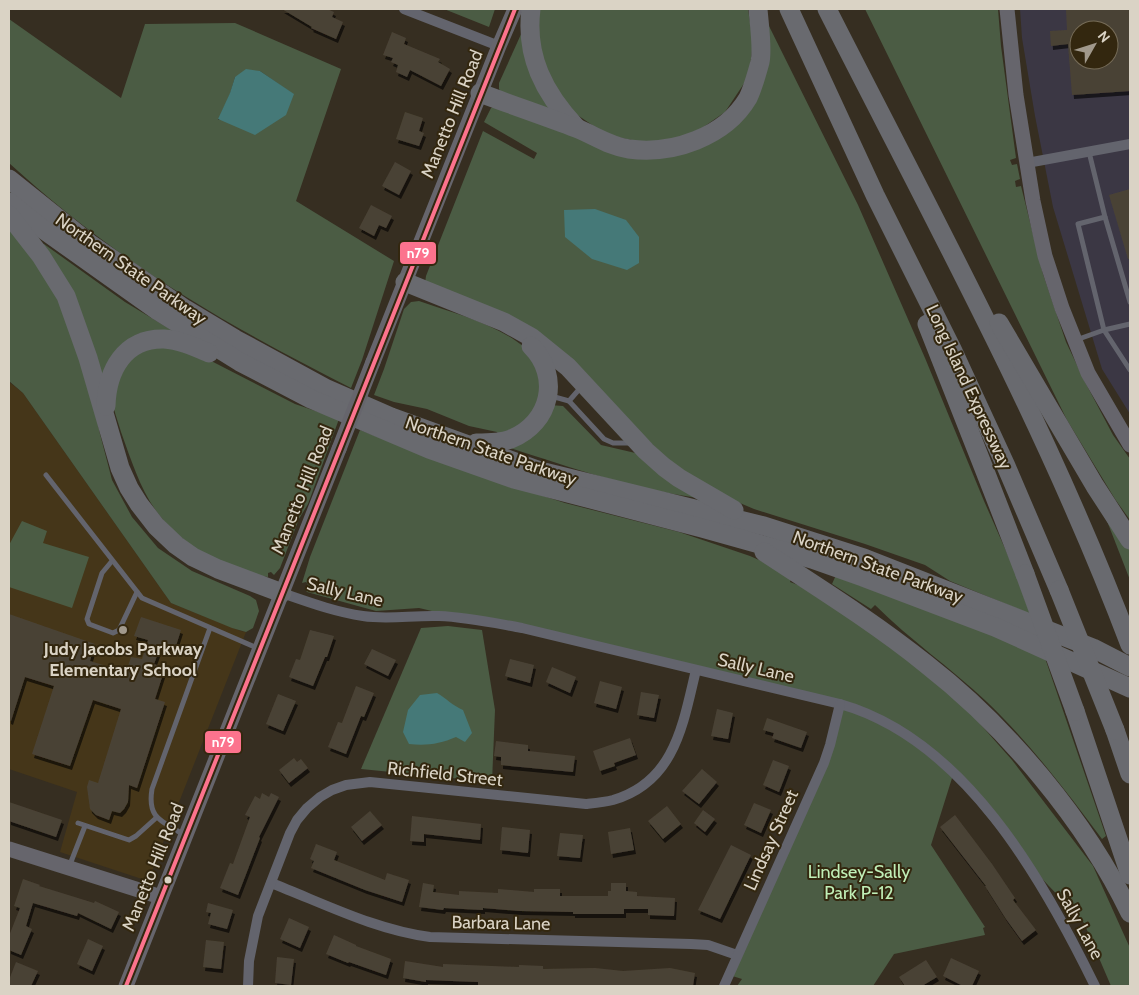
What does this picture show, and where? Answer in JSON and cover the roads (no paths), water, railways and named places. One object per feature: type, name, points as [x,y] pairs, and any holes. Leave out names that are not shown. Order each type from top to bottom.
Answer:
[{"type":"highway","points":[[531,9],[529,21],[536,68],[546,90],[562,113],[578,129]]},
{"type":"highway","points":[[480,94],[628,149],[670,148],[692,142],[712,132],[733,116],[748,97],[760,60],[758,9]]},
{"type":"highway","name":"Long Island Expressway","points":[[789,9],[875,195],[952,349],[1006,466],[1059,590],[1115,730],[1130,774]]},
{"type":"highway","points":[[827,9],[991,331],[1060,476],[1130,645]]},
{"type":"highway","points":[[912,177],[1095,486],[1130,540]]},
{"type":"highway","name":"Northern State Parkway","points":[[9,179],[89,243],[185,309],[235,339],[327,389],[391,417],[540,471],[764,526],[864,558],[1094,648],[1130,667]]},
{"type":"highway","points":[[875,195],[984,466],[1025,574],[1075,711],[1130,875]]},
{"type":"highway","name":"Northern State Parkway","points":[[9,202],[44,230],[158,311],[240,362],[311,399],[429,449],[514,479],[812,559],[872,580],[995,627],[1130,688]]},
{"type":"highway","points":[[9,215],[42,256],[66,296],[76,321],[114,449],[129,488],[139,504],[156,526],[193,557],[282,593]]},
{"type":"highway","points":[[404,285],[504,322],[531,338],[568,367],[639,443],[679,478],[716,501],[764,526]]},
{"type":"highway","points":[[404,285],[500,326],[527,342],[538,353],[545,366],[549,378],[548,395],[544,409],[533,424],[522,434],[510,440],[466,443]]},
{"type":"highway","points":[[106,418],[106,391],[109,378],[122,357],[141,343],[165,339],[176,341],[220,358],[240,362]]},
{"type":"highway","points":[[748,542],[880,629],[927,664],[967,699],[1009,741],[1047,785],[1079,827],[1107,868],[1130,914]]},
{"type":"main road","points":[[1007,9],[1016,95],[1032,201],[1045,256],[1062,308],[1088,373],[1130,445]]},
{"type":"main road","name":"Manetto Hill Road","points":[[126,986],[513,12]]},
{"type":"main road","points":[[9,848],[161,897]]},
{"type":"street","points":[[404,9],[499,46]]},
{"type":"street","points":[[1027,163],[1130,144]]},
{"type":"street","name":"Sally Lane","points":[[282,593],[362,616],[386,618],[437,616],[472,618],[522,628],[840,704],[880,719],[943,763],[978,797],[1000,825],[1043,890],[1081,957],[1095,986]]},
{"type":"street","name":"Richfield Street","points":[[248,986],[249,961],[258,916],[290,833],[297,820],[307,808],[320,797],[346,785],[370,782],[586,804],[612,800],[633,792],[659,771],[674,749],[686,715],[696,670]]},
{"type":"street","name":"Lindsay Street","points":[[724,986],[824,763],[840,704]]},
{"type":"street","name":"Barbara Lane","points":[[272,883],[381,926],[407,934],[430,937],[708,945],[737,955]]},
{"type":"lane","points":[[1088,152],[1130,302]]},
{"type":"lane","points":[[1105,217],[1078,224],[1104,330],[1130,370]]},
{"type":"lane","points":[[1074,340],[1130,324]]},
{"type":"lane","points":[[569,401],[584,383]]},
{"type":"lane","points":[[548,395],[569,401],[604,439],[613,443],[639,443]]},
{"type":"lane","points":[[46,475],[142,598],[260,650]]},
{"type":"lane","points":[[112,561],[102,573],[86,618],[89,624],[113,633],[119,630],[137,592]]},
{"type":"lane","points":[[186,836],[156,818],[150,804],[152,789],[210,628]]},
{"type":"lane","points":[[78,823],[129,840],[156,818]]},
{"type":"lane","points":[[68,868],[85,826]]},
{"type":"water","points":[[246,69],[260,71],[294,94],[286,115],[255,135],[218,119],[235,77]]},
{"type":"water","points":[[595,209],[626,220],[639,237],[639,263],[627,270],[592,259],[565,237],[564,210]]},
{"type":"water","points":[[437,693],[463,710],[472,733],[465,742],[456,737],[433,744],[409,744],[403,732],[408,710],[420,695]]},
{"type":"place","name":"Judy Jacobs Parkway Elementary School","points":[[123,630]]},
{"type":"park label","name":"Lindsey-Sally Park P-12","points":[[859,882]]}]
